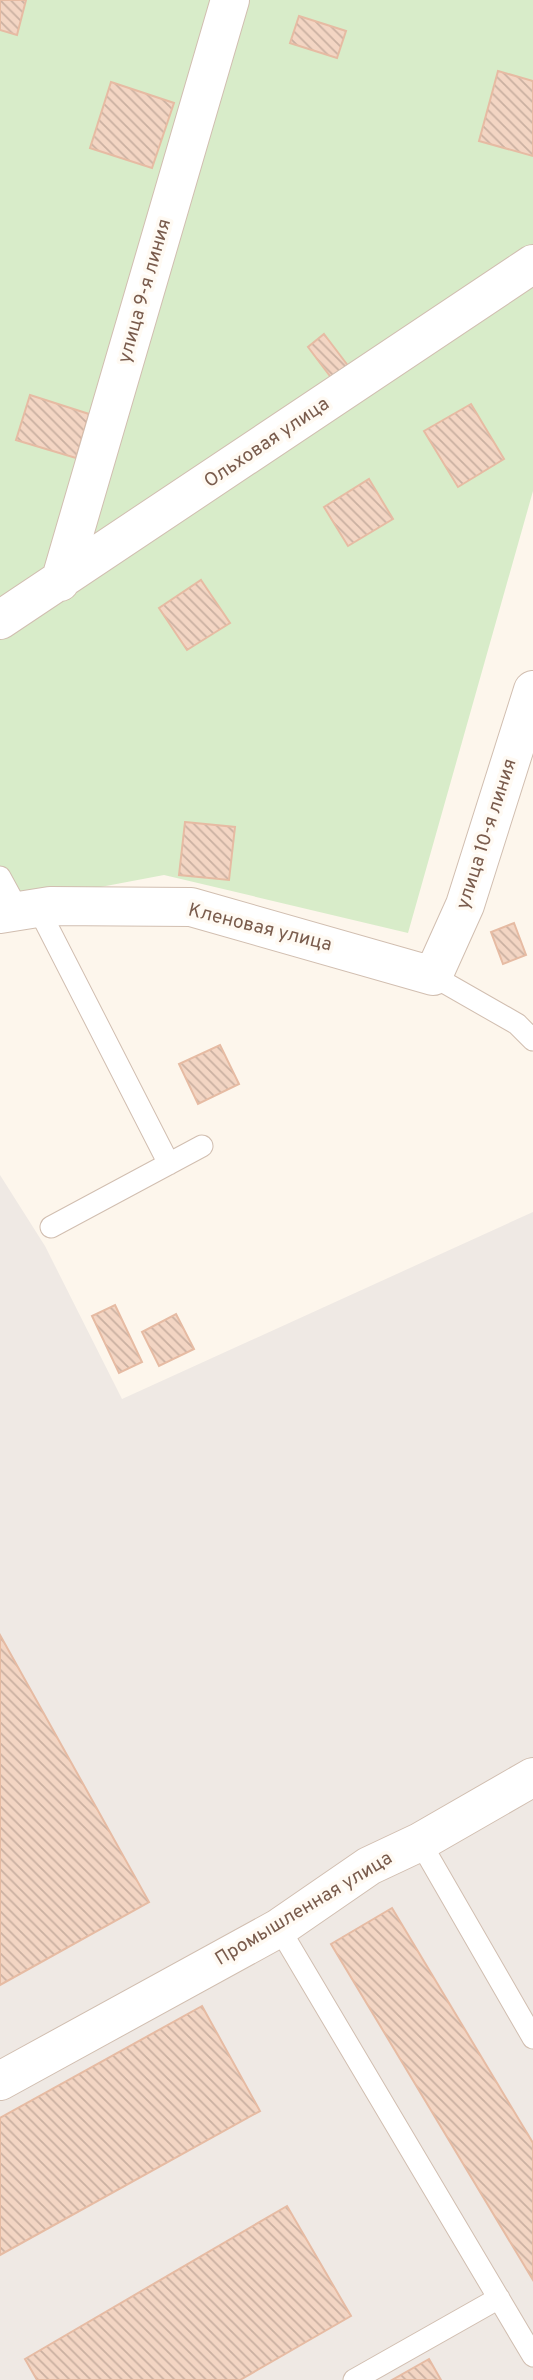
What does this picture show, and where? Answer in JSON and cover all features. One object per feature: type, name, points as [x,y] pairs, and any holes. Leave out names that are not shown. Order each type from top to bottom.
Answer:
[{"type":"street","name":"улица 9-я линия","points":[[60,582],[230,0]]},
{"type":"street","name":"Ольховая улица","points":[[0,620],[533,264]]},
{"type":"street","name":"улица 10-я линия","points":[[433,976],[465,905],[533,690]]},
{"type":"street","name":"Кленовая улица","points":[[19,910],[191,907],[433,976]]},
{"type":"street","name":"Промышленная улица","points":[[0,2081],[279,1928],[369,1866],[420,1842],[533,1777]]},
{"type":"lane","points":[[0,877],[169,1164]]},
{"type":"lane","points":[[433,976],[517,1024],[533,1040]]},
{"type":"lane","points":[[51,1227],[202,1146]]},
{"type":"lane","points":[[420,1842],[533,2038]]},
{"type":"lane","points":[[279,1928],[533,2356]]},
{"type":"lane","points":[[354,2380],[499,2298]]},
{"type":"shaded area","points":[[0,1175],[45,1246],[122,1399],[533,1212],[533,2380],[0,2380]]},
{"type":"green space","points":[[0,0],[533,0],[533,491],[408,933],[164,875],[0,906]]},
{"type":"building","points":[[0,0],[26,0],[17,35],[0,30]]},
{"type":"building","points":[[299,16],[346,31],[337,58],[290,43]]},
{"type":"building","points":[[498,71],[533,81],[533,156],[479,141]]},
{"type":"building","points":[[111,82],[174,103],[152,168],[90,148]]},
{"type":"building","points":[[324,334],[349,367],[333,380],[308,347]]},
{"type":"building","points":[[30,395],[89,414],[76,458],[16,440]]},
{"type":"building","points":[[471,404],[504,459],[458,487],[424,431]]},
{"type":"building","points":[[369,479],[393,519],[348,546],[324,507]]},
{"type":"building","points":[[201,580],[230,623],[187,650],[159,608]]},
{"type":"building","points":[[185,822],[235,827],[229,880],[179,875]]},
{"type":"building","points":[[514,923],[526,955],[503,964],[491,932]]},
{"type":"building","points":[[220,1045],[239,1084],[198,1104],[179,1064]]},
{"type":"building","points":[[115,1305],[142,1362],[119,1373],[92,1316]]},
{"type":"building","points":[[176,1314],[194,1349],[159,1366],[142,1332]]},
{"type":"building","points":[[0,1635],[149,1902],[0,1985]]},
{"type":"building","points":[[392,1908],[533,2143],[533,2280],[331,1944]]},
{"type":"building","points":[[202,2006],[260,2111],[0,2255],[0,2118]]},
{"type":"building","points":[[287,2206],[351,2316],[240,2380],[37,2380],[25,2359]]},
{"type":"building","points":[[429,2359],[441,2380],[392,2380]]}]
